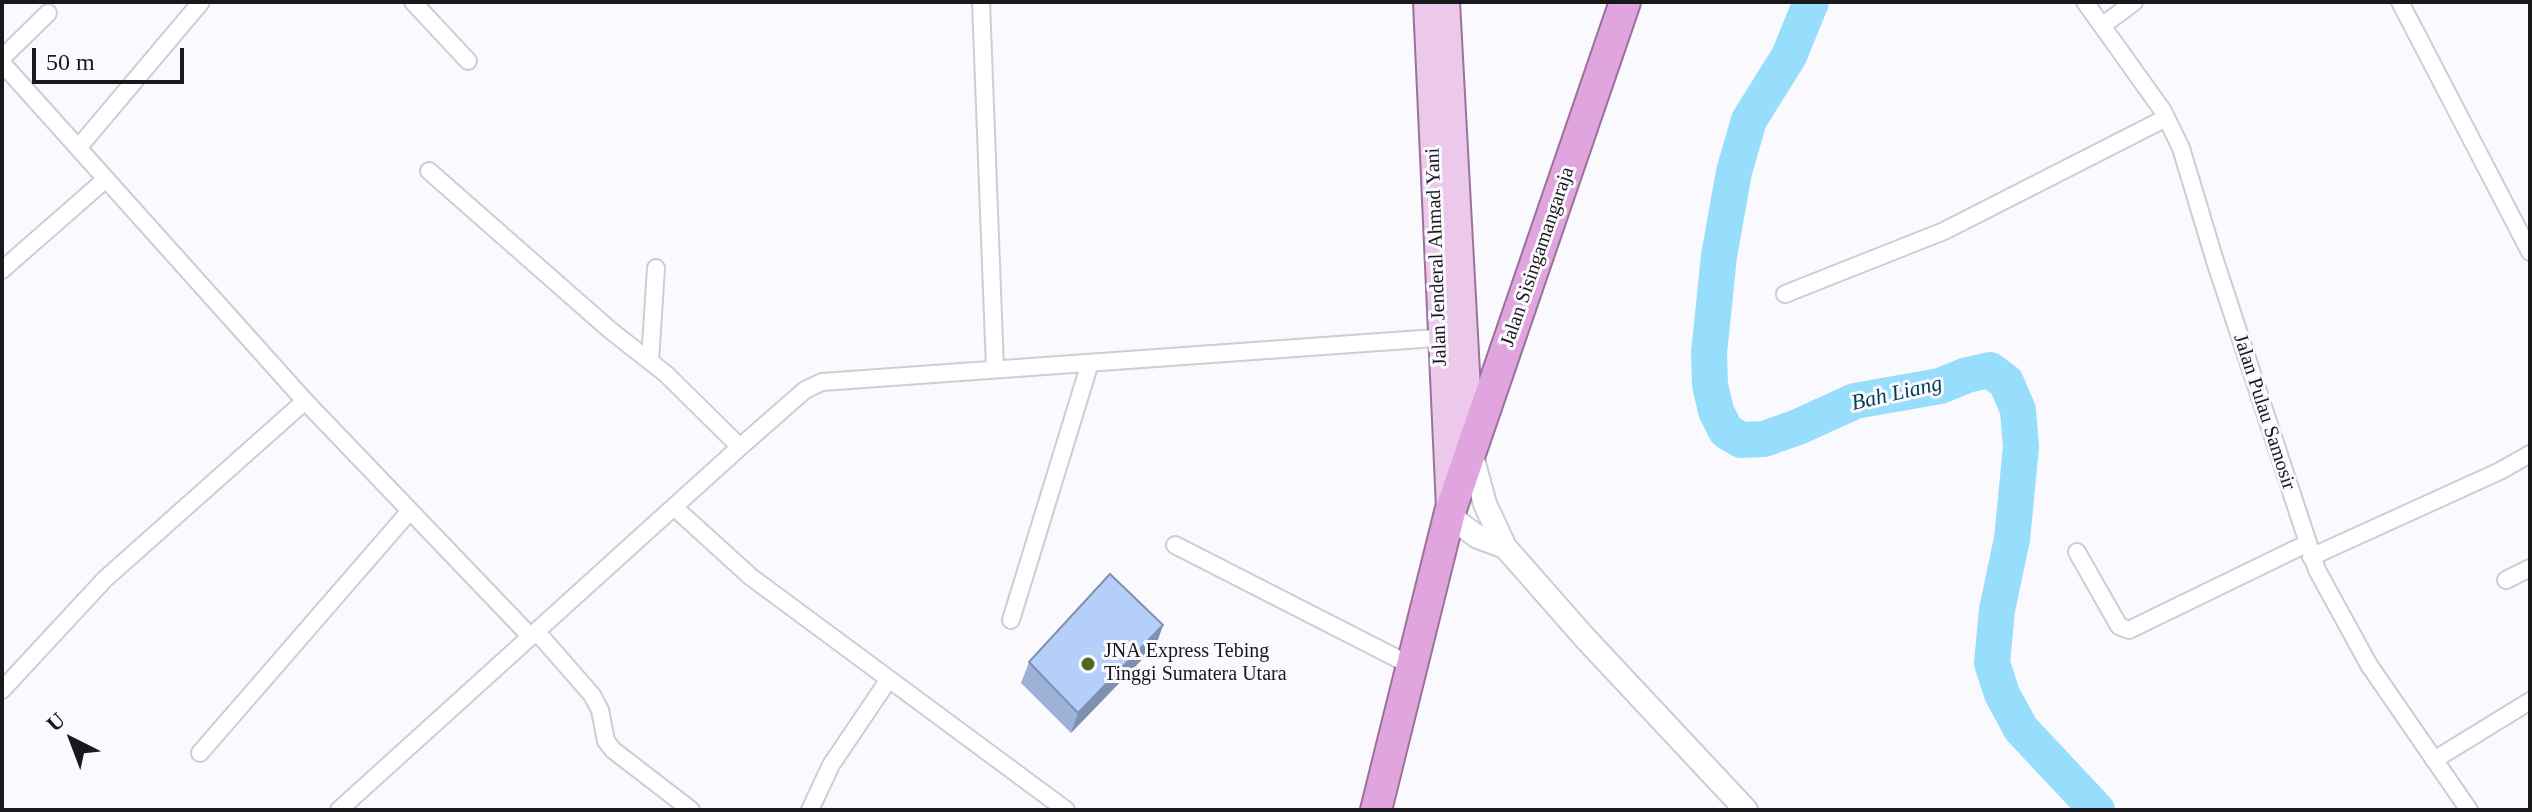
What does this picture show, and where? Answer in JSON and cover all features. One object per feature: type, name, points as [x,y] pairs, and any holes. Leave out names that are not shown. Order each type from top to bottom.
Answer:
[{"type":"highway","name":"Jalan Sisingamangaraja","points":[[1376,810],[1450,512],[1625,2]]},
{"type":"main road","name":"Jalan Jenderal Ahmad Yani","points":[[1427,2],[1452,337],[1471,452]]},
{"type":"main road","name":"Jalan Jenderal Ahmad Yani","points":[[1446,2],[1452,337],[1450,512]]},
{"type":"street","points":[[78,148],[201,2]]},
{"type":"street","points":[[413,2],[468,61]]},
{"type":"street","points":[[981,2],[995,369]]},
{"type":"street","name":"Jalan Pulau Samosir","points":[[2085,2],[2166,118],[2181,148],[2309,550],[2369,665],[2469,810]]},
{"type":"street","points":[[2102,26],[2134,2]]},
{"type":"street","points":[[2400,2],[2530,252]]},
{"type":"street","points":[[48,13],[2,60],[305,401],[409,512],[592,695],[600,710],[606,741],[613,750],[691,810]]},
{"type":"street","points":[[1785,294],[1944,231],[2166,118]]},
{"type":"street","points":[[429,171],[610,330],[650,361],[740,447]]},
{"type":"street","points":[[2,270],[106,179]]},
{"type":"street","points":[[650,361],[656,268]]},
{"type":"street","points":[[339,810],[740,447],[805,390],[822,382],[1452,337]]},
{"type":"street","points":[[1011,620],[1090,363]]},
{"type":"street","points":[[2,690],[105,579],[305,401]]},
{"type":"street","points":[[1471,452],[1485,504],[1505,547],[1585,638],[1746,810]]},
{"type":"street","points":[[2077,552],[2119,626],[2129,630],[2309,550],[2500,471],[2530,454]]},
{"type":"street","points":[[675,508],[751,577],[1066,810]]},
{"type":"street","points":[[200,753],[409,512]]},
{"type":"street","points":[[1450,512],[1478,537],[1505,547]]},
{"type":"street","points":[[1175,545],[1412,666]]},
{"type":"street","points":[[2506,580],[2530,568]]},
{"type":"street","points":[[810,810],[831,765],[889,679]]},
{"type":"street","points":[[2434,760],[2530,701]]},
{"type":"building","name":"JNA Express Tebing Tinggi Sumatera Utara","points":[[1110,574],[1163,625],[1078,713],[1029,662]]},
{"type":"waterway","name":"Bah Liang","points":[[1811,2],[1789,56],[1749,120],[1734,172],[1719,256],[1709,353],[1710,385],[1716,411],[1726,431],[1741,440],[1764,439],[1855,401],[1940,386],[1990,370],[2006,382],[2018,410],[2021,447],[2012,539],[1997,610],[1992,663],[2002,694],[2021,729],[2097,810]]},
{"type":"place","name":"JNA Express Tebing Tinggi Sumatera Utara","points":[[1088,664]]}]
